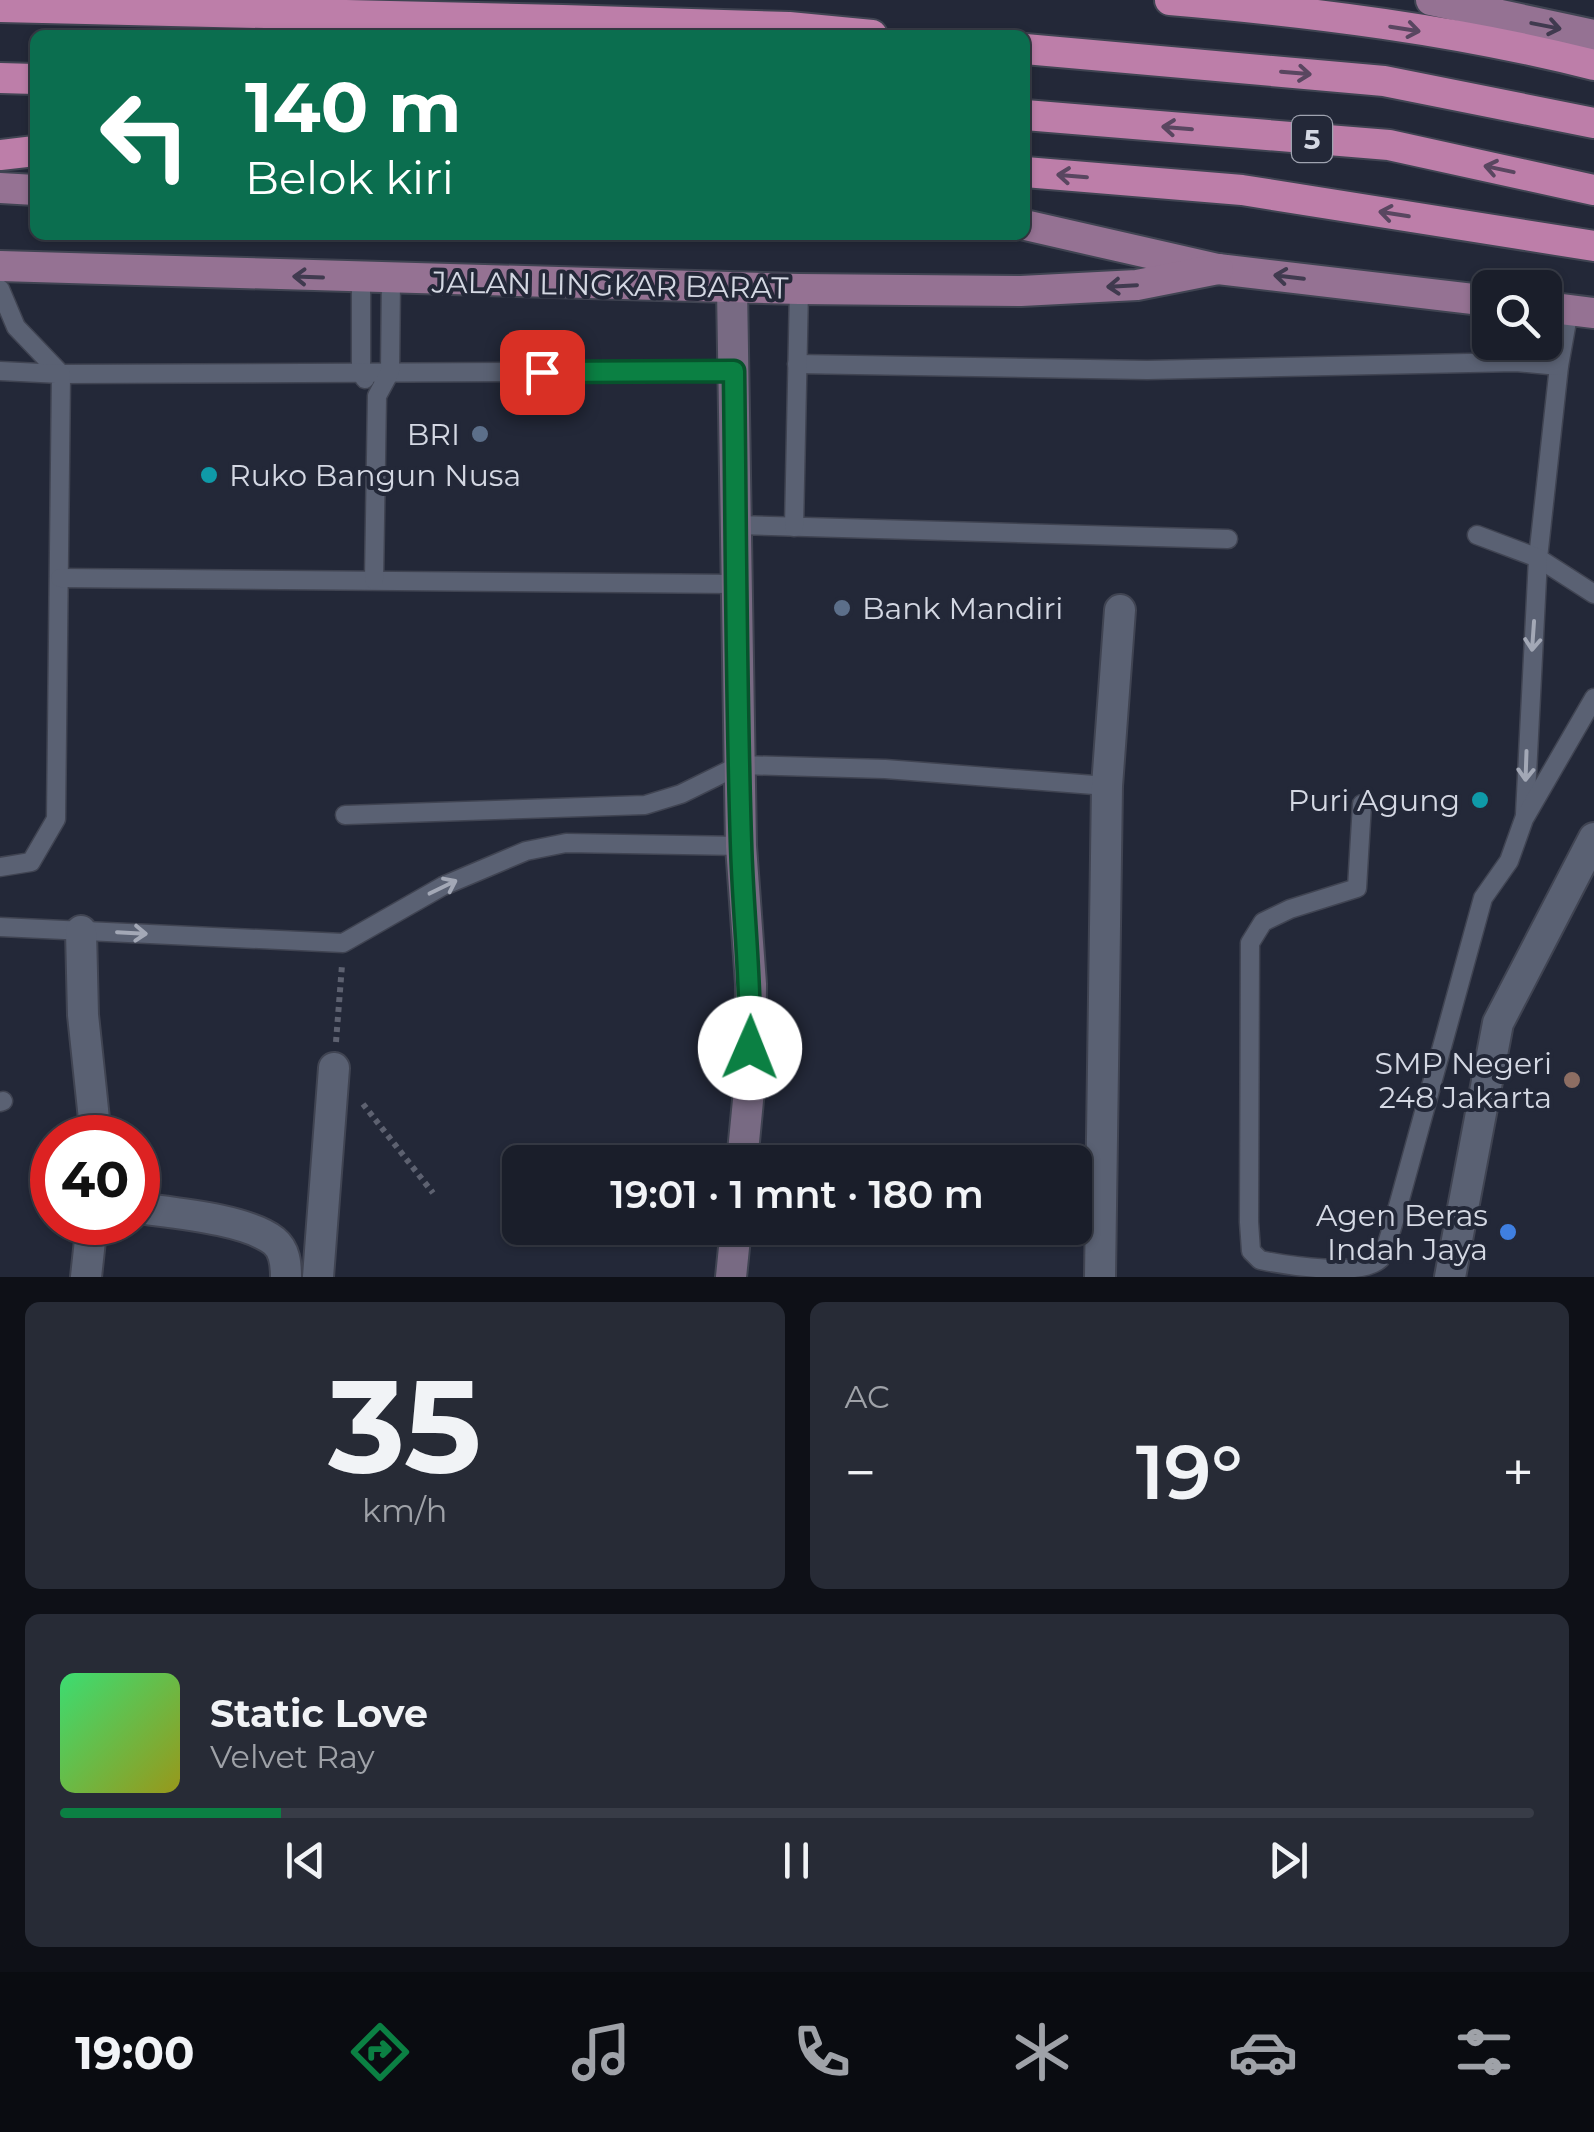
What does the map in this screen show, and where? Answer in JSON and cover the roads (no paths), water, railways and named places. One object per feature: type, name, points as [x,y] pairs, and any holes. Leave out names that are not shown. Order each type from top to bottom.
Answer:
[{"type":"highway","points":[[1170,0],[1292,11],[1527,48],[1594,65]]},
{"type":"highway","points":[[0,8],[563,20],[813,30]]},
{"type":"highway","name":"5","points":[[1030,49],[1384,81],[1594,123]]},
{"type":"highway","points":[[0,78],[30,79]]},
{"type":"highway","name":"5","points":[[1030,115],[1389,145],[1594,190]]},
{"type":"highway","points":[[0,155],[30,152]]},
{"type":"highway","points":[[1030,172],[1242,190],[1594,246]]},
{"type":"main road","points":[[1430,0],[1469,5],[1594,35]]},
{"type":"main road","points":[[0,188],[30,190]]},
{"type":"main road","name":"JALAN LINGKAR BARAT","points":[[1030,226],[1218,269],[1472,299]]},
{"type":"main road","name":"JALAN LINGKAR BARAT","points":[[0,266],[391,280],[1021,291],[1137,285],[1218,269]]},
{"type":"street","points":[[732,288],[741,846],[751,984],[750,1080],[744,1145]]},
{"type":"street","points":[[1100,1277],[1107,786],[1120,610]]},
{"type":"street","points":[[1450,1277],[1498,1024],[1594,838]]},
{"type":"street","points":[[81,931],[83,1016],[94,1115]]},
{"type":"street","points":[[318,1277],[334,1068]]},
{"type":"street","points":[[160,1211],[204,1216],[265,1237],[284,1255],[286,1277]]},
{"type":"street","points":[[86,1277],[89,1245]]},
{"type":"street","points":[[731,1277],[734,1245]]},
{"type":"lane","points":[[360,278],[360,373],[377,396]]},
{"type":"lane","points":[[374,580],[377,396],[390,372],[391,280]]},
{"type":"lane","points":[[0,289],[16,326],[61,374],[56,819],[31,862],[0,867]]},
{"type":"lane","points":[[794,527],[800,289]]},
{"type":"lane","points":[[1524,820],[1538,558],[1569,310]]},
{"type":"lane","points":[[797,364],[1146,370],[1516,362],[1559,366]]},
{"type":"lane","points":[[0,372],[734,371]]},
{"type":"lane","points":[[736,525],[1228,540]]},
{"type":"lane","points":[[1477,535],[1538,558],[1594,594]]},
{"type":"lane","points":[[60,578],[734,584]]},
{"type":"lane","points":[[1362,804],[1357,888],[1290,909],[1263,922],[1250,943],[1248,1222],[1251,1251],[1260,1268],[1365,1275],[1380,1261],[1483,898],[1509,861],[1524,820],[1594,698]]},
{"type":"lane","points":[[345,815],[646,805],[681,794],[740,765],[885,768],[1107,786]]},
{"type":"lane","points":[[0,928],[343,943],[442,886],[542,846],[741,846]]},
{"type":"place","name":"BRI","points":[[480,434]]},
{"type":"place","name":"Ruko Bangun Nusa","points":[[209,475]]},
{"type":"place","name":"Bank Mandiri","points":[[842,608]]},
{"type":"place","name":"Puri Agung","points":[[1480,800]]},
{"type":"place","name":"SMP Negeri 248 Jakarta","points":[[1572,1080]]},
{"type":"place","name":"Agen Beras Indah Jaya","points":[[1508,1232]]}]
